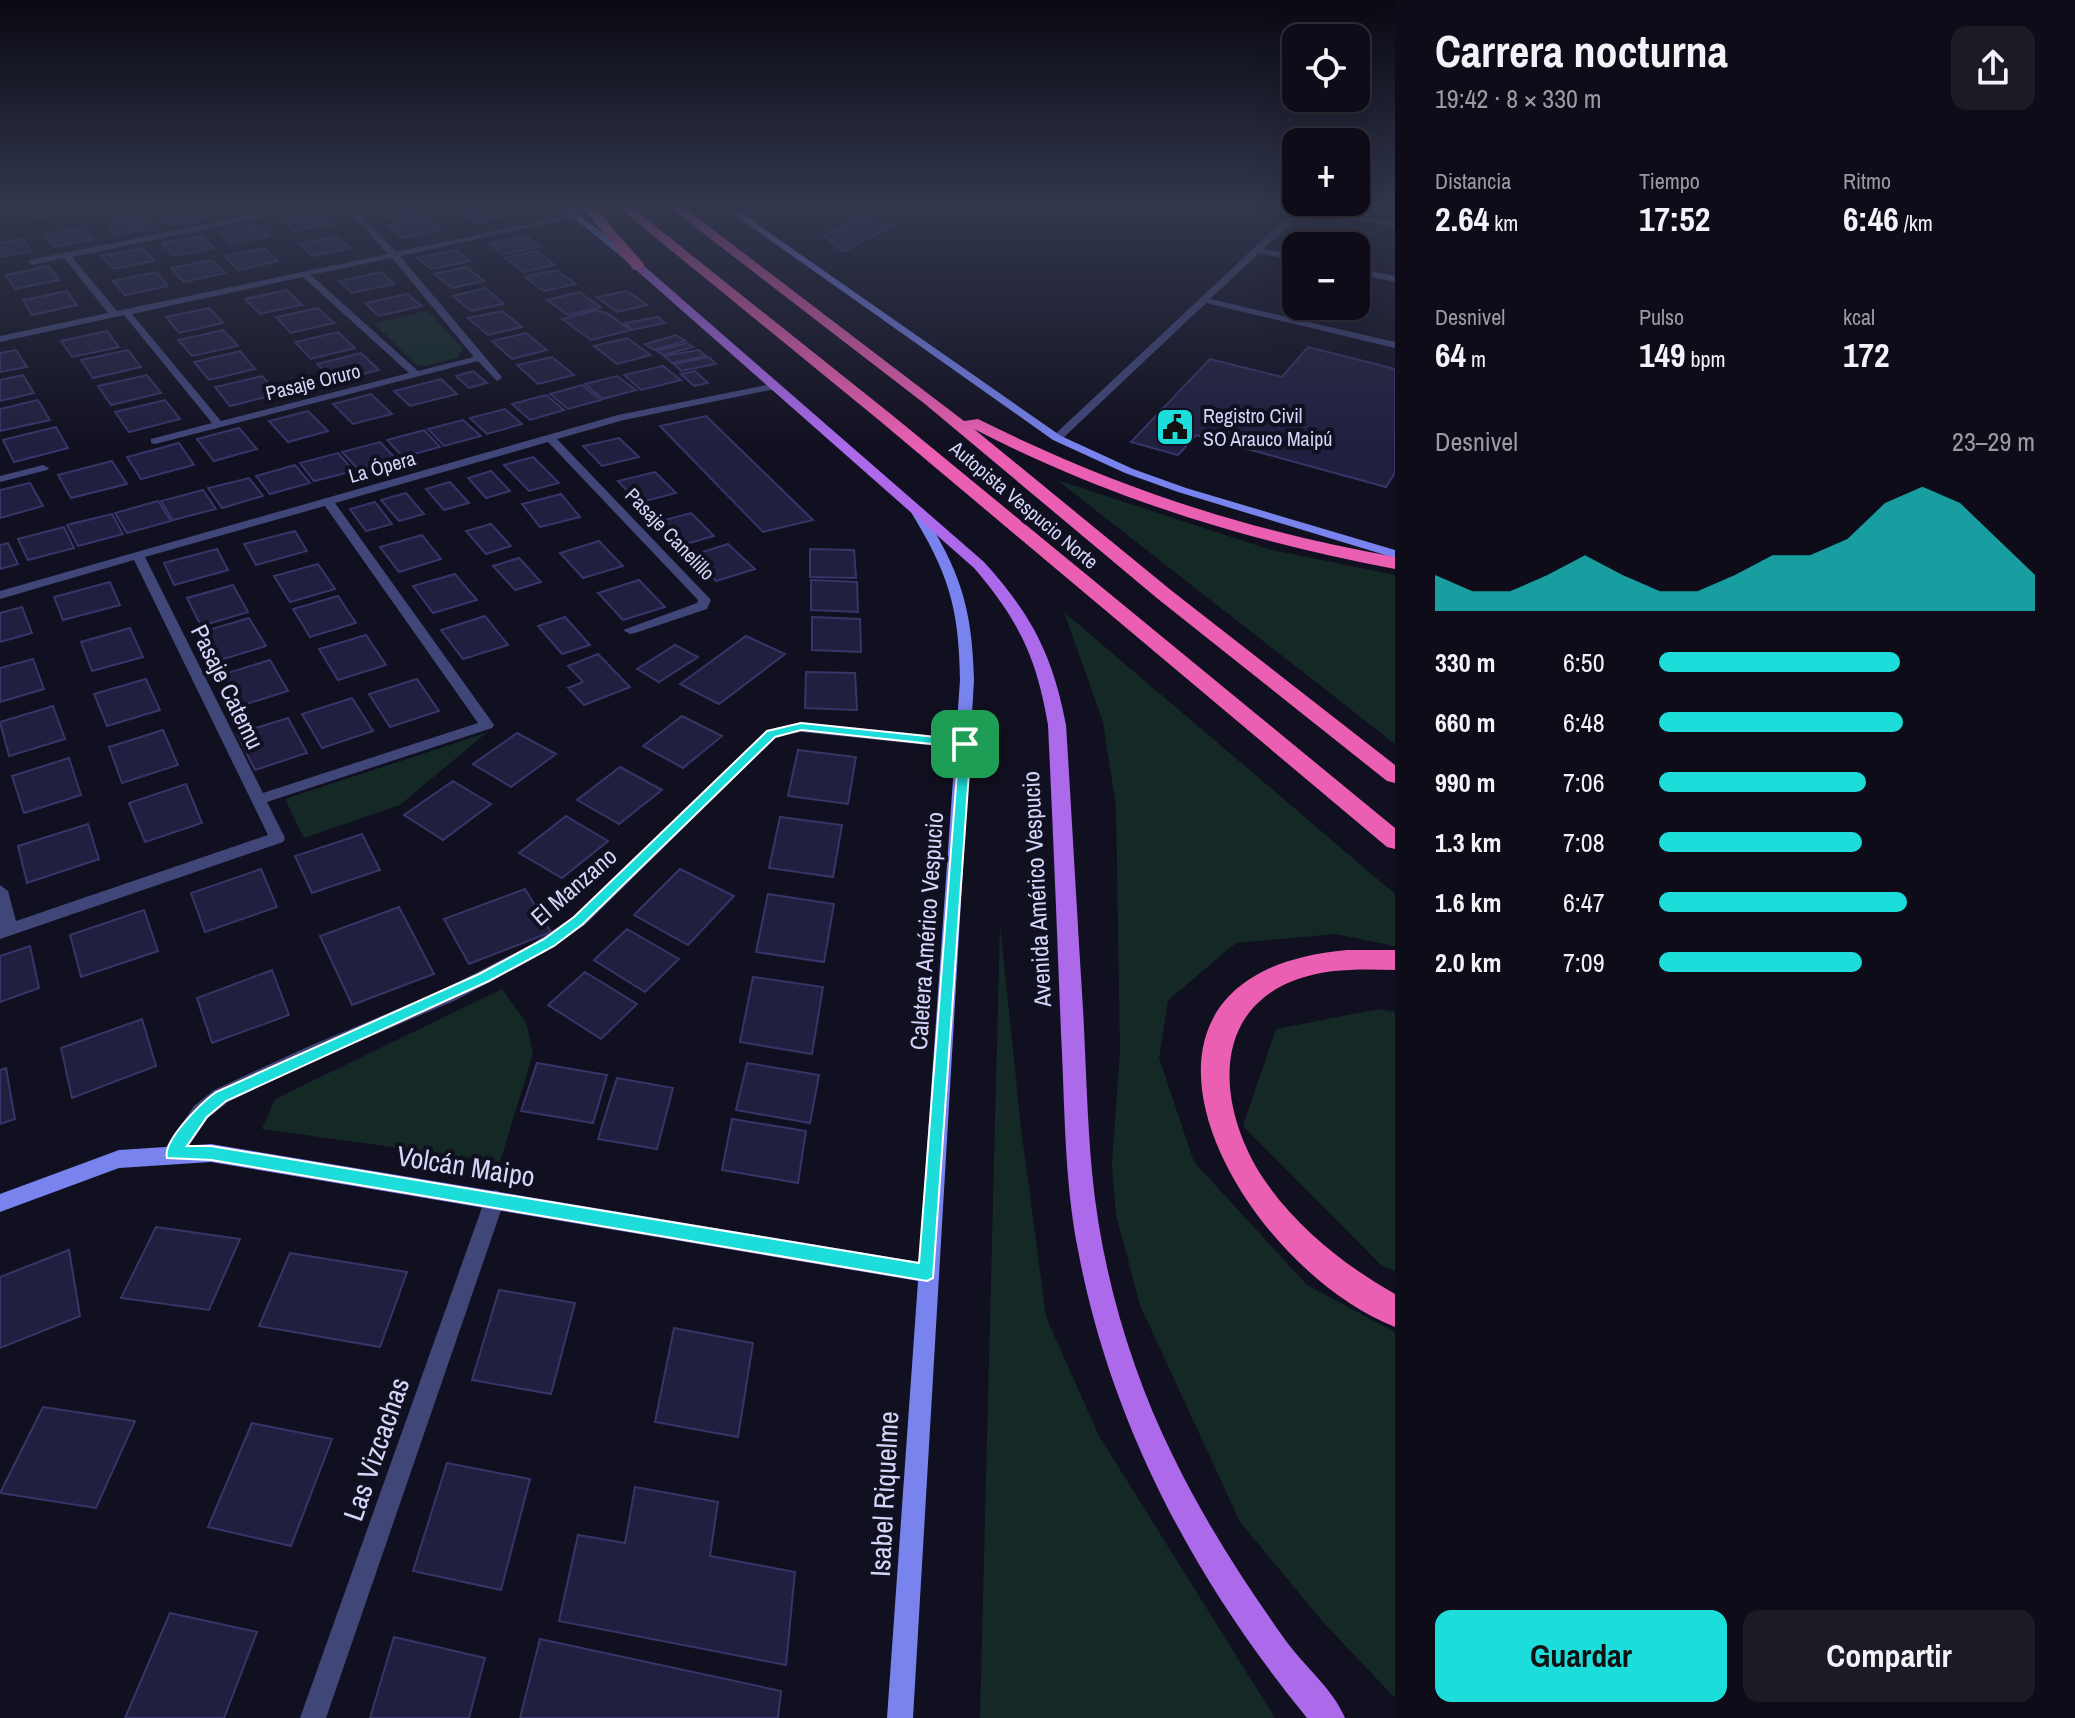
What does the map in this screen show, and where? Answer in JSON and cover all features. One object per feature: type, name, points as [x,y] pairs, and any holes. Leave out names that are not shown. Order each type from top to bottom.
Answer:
[{"type":"highway","name":"Autopista Vespucio Norte","points":[[722,286],[1395,841]]},
{"type":"highway","name":"Autopista Vespucio Norte","points":[[779,286],[930,401],[1165,595],[1395,776]]},
{"type":"highway","points":[[930,401],[1064,468],[1115,488],[1242,529],[1395,563]]},
{"type":"highway","points":[[1395,960],[1314,964],[1269,980],[1251,993],[1225,1022],[1213,1064],[1219,1117],[1252,1188],[1305,1248],[1337,1274],[1395,1311]]},
{"type":"main road","name":"Avenida Américo Vespucio","points":[[661,286],[979,565],[1017,609],[1036,640],[1052,691],[1087,1240],[1103,1314],[1130,1394],[1169,1481],[1210,1556],[1262,1635],[1328,1718]]},
{"type":"street","points":[[95,286],[219,425]]},
{"type":"street","points":[[0,339],[247,286]]},
{"type":"street","points":[[319,286],[416,374]]},
{"type":"street","points":[[420,286],[497,378]]},
{"type":"street","points":[[840,286],[1057,438],[1129,471],[1182,490],[1395,554]]},
{"type":"street","points":[[1057,438],[1219,286]]},
{"type":"street","points":[[1204,300],[1395,345]]},
{"type":"street","name":"Pasaje Oruro","points":[[155,441],[480,358]]},
{"type":"street","name":"La Ópera","points":[[0,595],[549,437],[650,410],[776,386]]},
{"type":"street","name":"Pasaje Canelillo","points":[[549,437],[705,600],[702,606],[630,630]]},
{"type":"street","points":[[0,479],[43,468]]},
{"type":"street","points":[[258,800],[487,725],[328,501]]},
{"type":"street","name":"Caletera Américo Vespucio","points":[[915,509],[951,569],[964,614],[965,744],[927,1273]]},
{"type":"street","name":"Pasaje Catemu","points":[[5,931],[277,838],[138,555]]},
{"type":"street","name":"El Manzano","points":[[173,1153],[201,1112],[221,1096],[484,977],[549,943],[579,921],[771,734],[801,727],[965,744]]},
{"type":"street","points":[[0,891],[5,931]]},
{"type":"street","name":"Volcán Maipo","points":[[0,1203],[119,1159],[173,1153],[211,1153],[927,1273]]},
{"type":"street","name":"Las Vizcachas","points":[[313,1718],[495,1199]]},
{"type":"street","name":"Isabel Riquelme","points":[[900,1718],[927,1273]]},
{"type":"green space","points":[[427,311],[463,349],[457,358],[424,366],[415,364],[375,324]]},
{"type":"green space","points":[[1057,480],[1268,549],[1395,575],[1395,744]]},
{"type":"green space","points":[[1064,612],[1395,894],[1395,946],[1335,934],[1236,943],[1168,1000],[1159,1058],[1194,1162],[1307,1285],[1395,1332],[1395,1698],[1324,1623],[1240,1522],[1140,1305],[1116,1215],[1112,1164],[1120,1051],[1116,806],[1103,722]]},
{"type":"green space","points":[[486,733],[400,805],[304,838],[285,799]]},
{"type":"green space","points":[[1000,925],[1021,1128],[1046,1317],[1099,1436],[1275,1718],[980,1718]]},
{"type":"green space","points":[[502,989],[526,1022],[533,1054],[500,1162],[262,1129],[275,1099]]},
{"type":"green space","points":[[1379,1009],[1395,1012],[1395,1271],[1382,1266],[1243,1126],[1276,1029]]},
{"type":"building","points":[[117,286],[167,286],[125,295]]},
{"type":"building","points":[[345,286],[384,286],[352,293]]},
{"type":"building","points":[[537,286],[566,286],[544,291]]},
{"type":"building","points":[[485,288],[504,304],[471,311],[453,296]]},
{"type":"building","points":[[287,290],[302,305],[260,314],[245,299]]},
{"type":"building","points":[[67,291],[77,305],[32,315],[23,300]]},
{"type":"building","points":[[627,291],[647,305],[617,312],[597,297]]},
{"type":"building","points":[[579,292],[601,307],[568,315],[547,300]]},
{"type":"building","points":[[407,294],[422,306],[379,316],[365,303]]},
{"type":"building","points":[[209,308],[223,323],[179,333],[166,317]]},
{"type":"building","points":[[318,308],[334,323],[291,333],[276,317]]},
{"type":"building","points":[[597,310],[631,330],[591,340],[562,319]]},
{"type":"building","points":[[502,311],[522,327],[488,335],[468,318]]},
{"type":"building","points":[[658,317],[665,323],[632,330],[625,323]]},
{"type":"building","points":[[223,330],[238,346],[192,356],[178,340]]},
{"type":"building","points":[[107,331],[119,347],[72,357],[61,341]]},
{"type":"building","points":[[338,332],[355,348],[311,359],[295,342]]},
{"type":"building","points":[[526,333],[547,350],[512,359],[492,341]]},
{"type":"building","points":[[676,335],[685,341],[654,350],[645,344]]},
{"type":"building","points":[[627,338],[651,355],[617,364],[594,346]]},
{"type":"building","points":[[687,343],[693,347],[663,355],[657,351]]},
{"type":"building","points":[[1308,347],[1395,369],[1395,473],[1386,487],[1196,435],[1178,455],[1131,442],[1210,359],[1282,377]]},
{"type":"building","points":[[16,350],[27,367],[0,372],[0,353]]},
{"type":"building","points":[[128,350],[141,367],[93,378],[81,360]]},
{"type":"building","points":[[699,350],[706,356],[672,363],[664,356]]},
{"type":"building","points":[[240,351],[255,369],[209,380],[194,362]]},
{"type":"building","points":[[361,353],[379,370],[335,381],[317,364]]},
{"type":"building","points":[[552,357],[574,375],[538,384],[517,365]]},
{"type":"building","points":[[709,357],[716,364],[681,371],[674,364]]},
{"type":"building","points":[[663,366],[681,380],[641,390],[624,375]]},
{"type":"building","points":[[473,371],[487,383],[469,388],[456,376]]},
{"type":"building","points":[[695,371],[708,383],[694,386],[681,374]]},
{"type":"building","points":[[23,375],[34,393],[0,401],[0,380]]},
{"type":"building","points":[[147,375],[161,393],[111,405],[98,386]]},
{"type":"building","points":[[262,376],[278,394],[230,406],[215,387]]},
{"type":"building","points":[[617,376],[636,390],[603,399],[585,384]]},
{"type":"building","points":[[441,379],[457,394],[410,406],[394,391]]},
{"type":"building","points":[[582,385],[601,400],[568,409],[550,394]]},
{"type":"building","points":[[371,394],[392,414],[353,424],[333,404]]},
{"type":"building","points":[[546,395],[564,410],[530,420],[512,404]]},
{"type":"building","points":[[38,400],[50,420],[0,431],[0,409]]},
{"type":"building","points":[[165,400],[180,419],[129,432],[115,412]]},
{"type":"building","points":[[505,409],[522,424],[487,434],[470,418]]},
{"type":"building","points":[[308,411],[328,431],[288,442],[269,421]]},
{"type":"building","points":[[706,416],[813,520],[763,532],[660,426]]},
{"type":"building","points":[[463,420],[481,436],[444,446],[428,429]]},
{"type":"building","points":[[56,427],[68,448],[14,462],[3,440]]},
{"type":"building","points":[[239,428],[257,449],[214,461],[197,439]]},
{"type":"building","points":[[424,430],[440,447],[403,457],[387,440]]},
{"type":"building","points":[[619,438],[639,457],[602,466],[583,446]]},
{"type":"building","points":[[380,442],[396,459],[358,469],[342,452]]},
{"type":"building","points":[[179,443],[194,465],[141,479],[127,457]]},
{"type":"building","points":[[338,453],[354,471],[314,481],[300,463]]},
{"type":"building","points":[[533,457],[559,483],[529,491],[504,465]]},
{"type":"building","points":[[112,461],[127,484],[71,498],[58,475]]},
{"type":"building","points":[[295,465],[310,483],[270,494],[256,476]]},
{"type":"building","points":[[491,471],[510,491],[486,498],[468,478]]},
{"type":"building","points":[[655,472],[676,493],[638,503],[618,481]]},
{"type":"building","points":[[249,478],[263,496],[222,508],[208,488]]},
{"type":"building","points":[[450,482],[469,503],[444,510],[426,489]]},
{"type":"building","points":[[30,483],[43,506],[0,518],[0,490]]},
{"type":"building","points":[[203,490],[216,509],[173,520],[161,501]]},
{"type":"building","points":[[406,493],[424,514],[399,521],[381,500]]},
{"type":"building","points":[[561,494],[580,517],[540,527],[522,504]]},
{"type":"building","points":[[158,501],[171,521],[127,533],[115,513]]},
{"type":"building","points":[[375,502],[392,524],[366,531],[350,509]]},
{"type":"building","points":[[691,513],[714,536],[675,547],[653,523]]},
{"type":"building","points":[[112,514],[123,534],[78,546],[67,525]]},
{"type":"building","points":[[491,524],[511,546],[486,554],[466,531]]},
{"type":"building","points":[[64,527],[74,548],[28,560],[18,539]]},
{"type":"building","points":[[295,531],[307,551],[256,565],[244,544]]},
{"type":"building","points":[[422,535],[441,559],[399,572],[380,547]]},
{"type":"building","points":[[599,541],[623,566],[583,578],[560,553]]},
{"type":"building","points":[[8,543],[18,564],[0,569],[0,545]]},
{"type":"building","points":[[728,544],[755,569],[716,581],[690,556]]},
{"type":"building","points":[[217,549],[228,570],[174,585],[164,563]]},
{"type":"building","points":[[810,549],[854,550],[856,578],[810,577]]},
{"type":"building","points":[[519,558],[541,582],[515,590],[493,566]]},
{"type":"building","points":[[318,564],[335,589],[290,602],[274,576]]},
{"type":"building","points":[[455,574],[477,600],[433,613],[413,586]]},
{"type":"building","points":[[639,580],[665,607],[623,620],[598,593]]},
{"type":"building","points":[[811,580],[857,582],[858,612],[811,610]]},
{"type":"building","points":[[110,582],[120,605],[63,620],[54,597]]},
{"type":"building","points":[[233,585],[248,612],[201,626],[187,598]]},
{"type":"building","points":[[338,596],[356,623],[310,637],[293,609]]},
{"type":"building","points":[[22,607],[32,633],[0,642],[0,613]]},
{"type":"building","points":[[485,616],[508,645],[463,659],[441,630]]},
{"type":"building","points":[[565,617],[590,645],[562,654],[538,626]]},
{"type":"building","points":[[812,617],[860,619],[861,652],[812,650]]},
{"type":"building","points":[[249,618],[266,646],[217,661],[202,632]]},
{"type":"building","points":[[130,628],[143,657],[92,671],[81,642]]},
{"type":"building","points":[[366,635],[386,665],[338,680],[319,649]]},
{"type":"building","points":[[746,636],[785,654],[719,704],[680,684]]},
{"type":"building","points":[[675,645],[698,657],[659,682],[637,669]]},
{"type":"building","points":[[598,654],[630,687],[584,705],[568,688],[583,682],[568,666]]},
{"type":"building","points":[[33,659],[44,689],[0,702],[0,668]]},
{"type":"building","points":[[270,660],[288,691],[237,707],[221,675]]},
{"type":"building","points":[[806,672],[855,673],[857,710],[805,708]]},
{"type":"building","points":[[146,679],[160,710],[107,726],[94,694]]},
{"type":"building","points":[[417,679],[439,711],[390,727],[369,694]]},
{"type":"building","points":[[352,698],[373,731],[322,748],[302,714]]},
{"type":"building","points":[[53,706],[65,739],[9,756],[0,722]]},
{"type":"building","points":[[682,716],[722,736],[683,768],[643,746]]},
{"type":"building","points":[[288,718],[307,753],[255,770],[237,734]]},
{"type":"building","points":[[163,730],[178,765],[122,783],[109,747]]},
{"type":"building","points":[[517,733],[556,754],[511,787],[473,764]]},
{"type":"building","points":[[798,750],[856,757],[848,804],[788,796]]},
{"type":"building","points":[[69,758],[81,795],[24,813],[12,776]]},
{"type":"building","points":[[620,767],[662,790],[619,824],[577,800]]},
{"type":"building","points":[[453,781],[491,804],[443,840],[404,815]]},
{"type":"building","points":[[186,784],[202,823],[145,842],[129,803]]},
{"type":"building","points":[[566,816],[608,841],[562,878],[519,853]]},
{"type":"building","points":[[780,817],[842,825],[833,877],[769,868]]},
{"type":"building","points":[[88,824],[99,859],[27,883],[18,846]]},
{"type":"building","points":[[362,834],[380,870],[312,893],[295,856]]},
{"type":"building","points":[[261,869],[277,907],[205,932],[191,893]]},
{"type":"building","points":[[680,869],[734,896],[688,945],[634,915]]},
{"type":"building","points":[[525,889],[551,932],[469,964],[444,919]]},
{"type":"building","points":[[768,894],[834,904],[824,962],[756,952]]},
{"type":"building","points":[[399,907],[434,974],[352,1005],[320,936]]},
{"type":"building","points":[[144,910],[158,951],[81,977],[70,935]]},
{"type":"building","points":[[627,929],[679,959],[645,992],[594,960]]},
{"type":"building","points":[[30,946],[39,988],[0,1002],[0,956]]},
{"type":"building","points":[[272,970],[289,1015],[212,1043],[197,998]]},
{"type":"building","points":[[585,972],[637,1004],[601,1039],[548,1005]]},
{"type":"building","points":[[753,977],[823,987],[812,1054],[740,1042]]},
{"type":"building","points":[[142,1019],[156,1066],[72,1098],[61,1048]]},
{"type":"building","points":[[537,1063],[607,1075],[593,1123],[521,1111]]},
{"type":"building","points":[[747,1063],[819,1075],[810,1123],[736,1110]]},
{"type":"building","points":[[6,1068],[15,1119],[0,1124],[0,1070]]},
{"type":"building","points":[[617,1078],[673,1088],[657,1149],[598,1139]]},
{"type":"building","points":[[732,1119],[806,1131],[798,1183],[722,1170]]},
{"type":"building","points":[[156,1227],[240,1239],[209,1310],[121,1298]]},
{"type":"building","points":[[69,1250],[80,1316],[0,1348],[0,1277]]},
{"type":"building","points":[[290,1253],[407,1272],[380,1347],[259,1326]]},
{"type":"building","points":[[499,1290],[575,1303],[551,1394],[472,1380]]},
{"type":"building","points":[[674,1328],[753,1343],[738,1437],[655,1422]]},
{"type":"building","points":[[43,1407],[135,1421],[96,1508],[0,1493]]},
{"type":"building","points":[[252,1423],[332,1439],[291,1546],[208,1527]]},
{"type":"building","points":[[447,1463],[530,1479],[501,1590],[413,1571]]},
{"type":"building","points":[[635,1487],[718,1502],[710,1556],[795,1572],[786,1665],[559,1621],[578,1535],[625,1543]]},
{"type":"building","points":[[170,1613],[257,1632],[224,1718],[125,1718]]},
{"type":"building","points":[[394,1637],[485,1658],[469,1718],[370,1718]]},
{"type":"building","points":[[540,1639],[781,1691],[778,1718],[520,1718]]},
{"type":"place","name":"Registro Civil SO Arauco Maipú","points":[[1175,427]]},
{"type":"route","points":[[801,727],[965,744],[927,1273],[211,1153],[173,1153],[201,1112],[221,1096],[484,977],[549,943],[579,921],[771,734],[801,727]]}]
